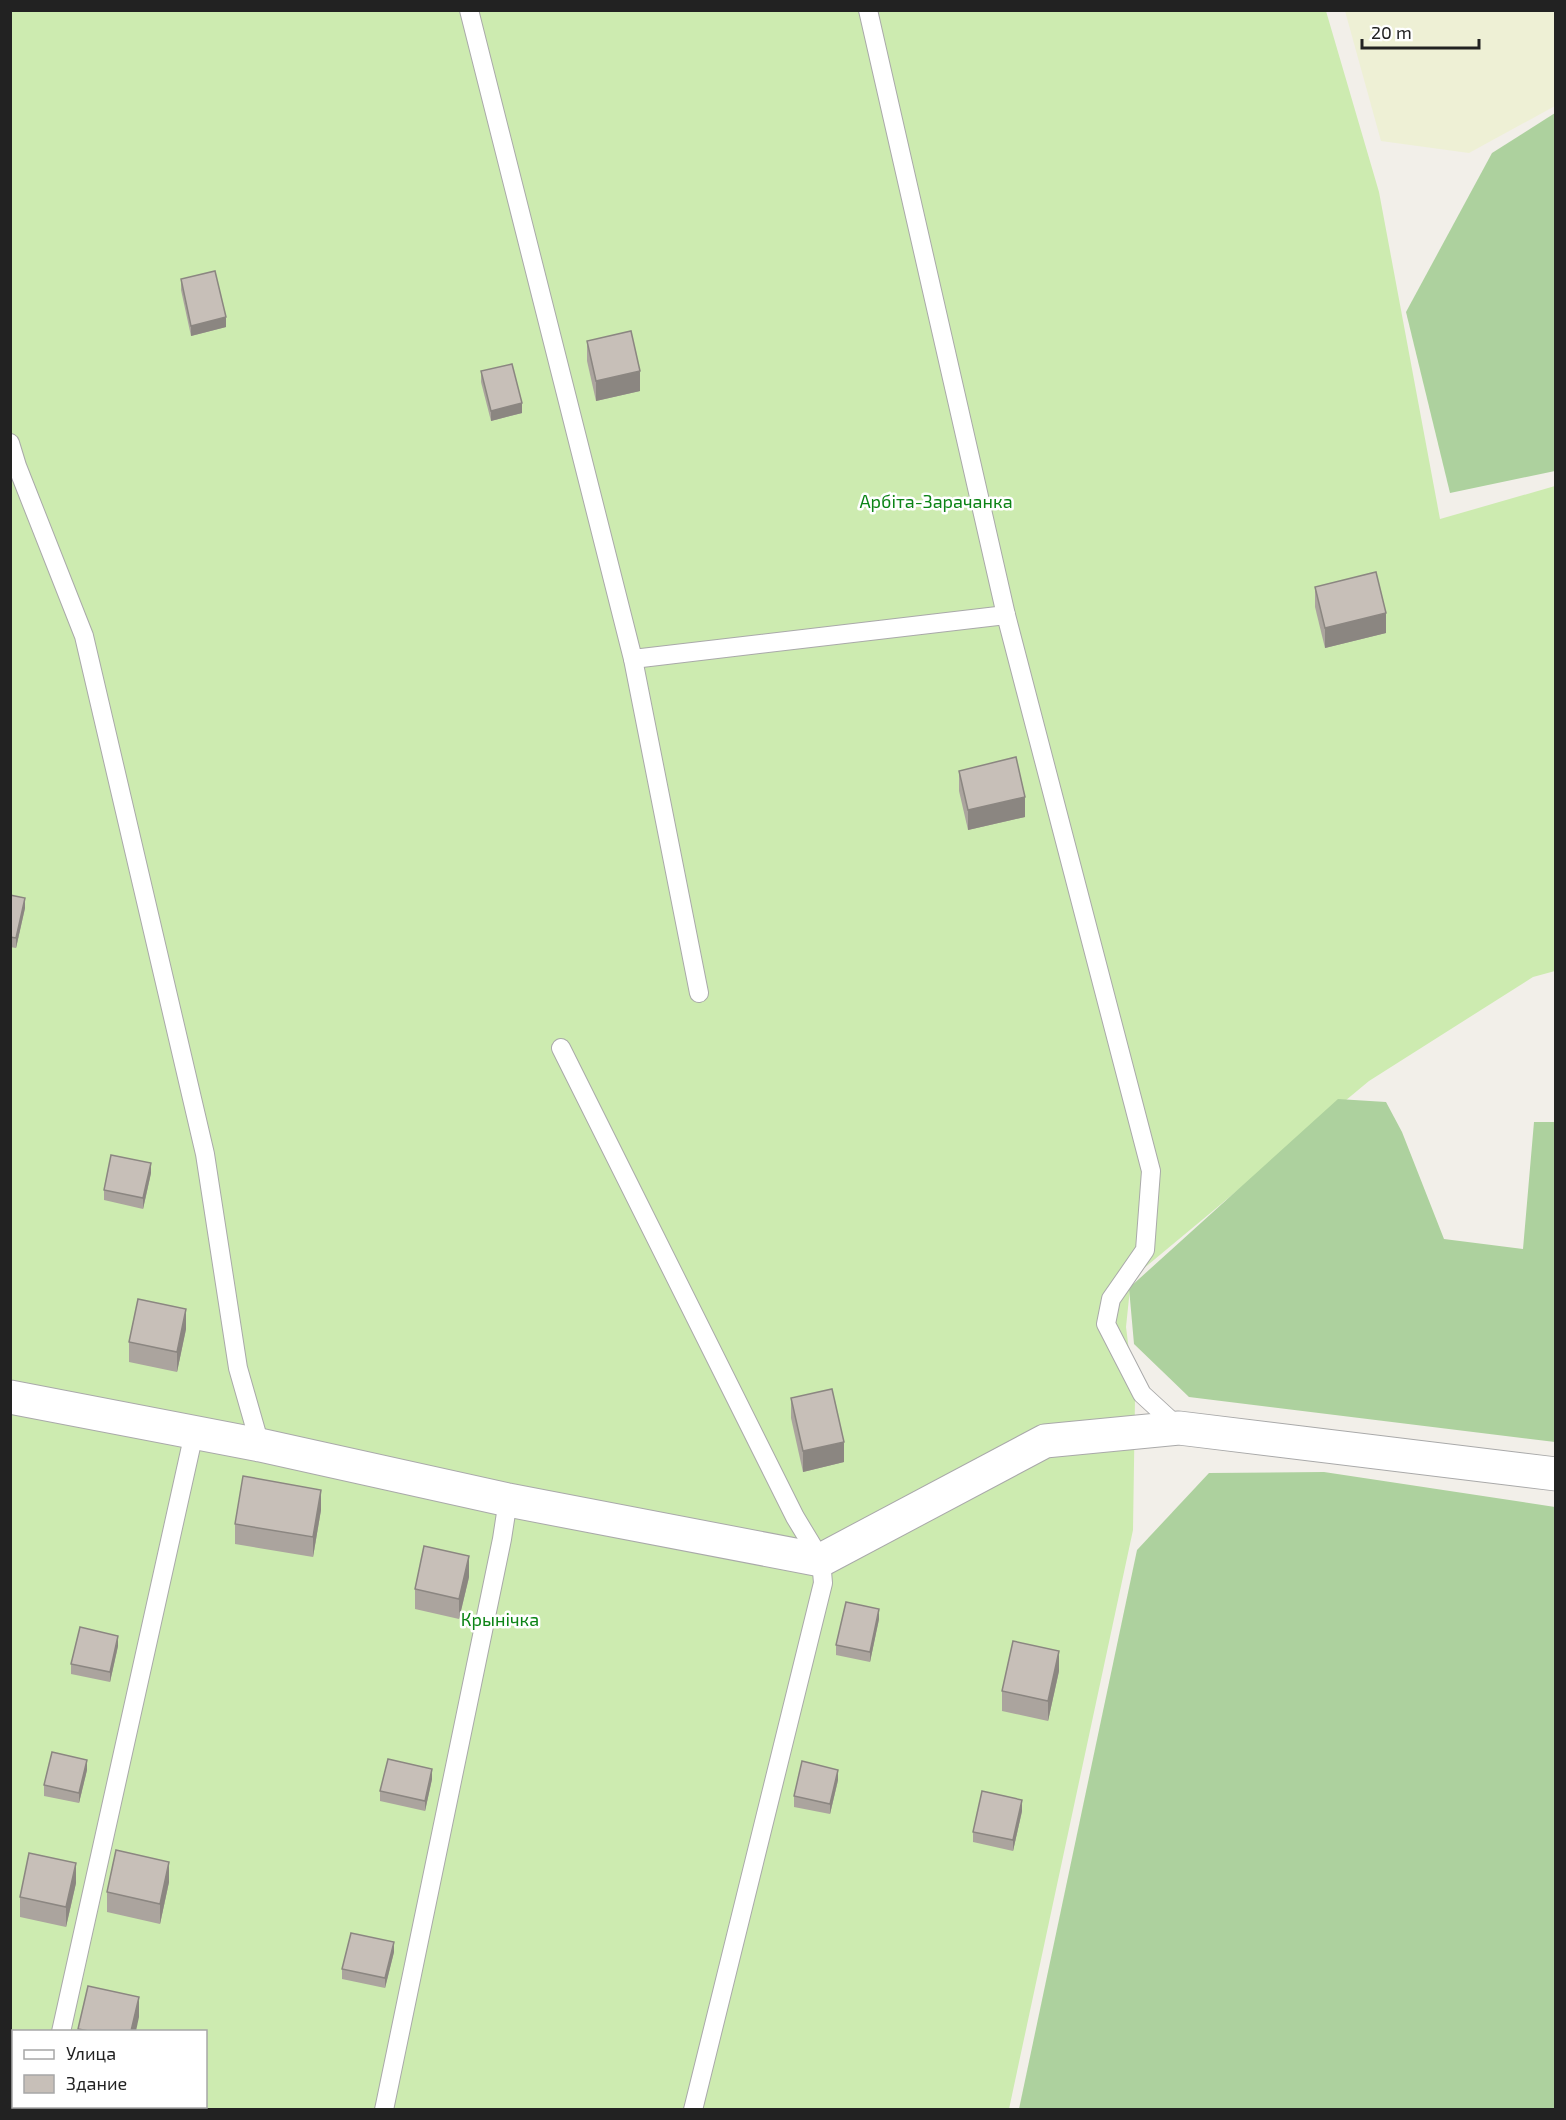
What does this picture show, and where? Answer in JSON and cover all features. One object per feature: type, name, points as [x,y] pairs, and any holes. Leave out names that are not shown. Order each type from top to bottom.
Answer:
[{"type":"street","points":[[10,1397],[260,1445],[508,1500],[821,1560],[1046,1441],[1179,1428],[1556,1474]]},
{"type":"lane","points":[[469,10],[633,659],[699,993]]},
{"type":"lane","points":[[868,10],[1006,615],[1151,1171],[1145,1250],[1111,1299],[1106,1324],[1142,1394],[1179,1428]]},
{"type":"lane","points":[[10,443],[84,636],[205,1154],[238,1368],[260,1445]]},
{"type":"lane","points":[[633,659],[1006,615]]},
{"type":"lane","points":[[561,1048],[795,1517],[821,1560],[823,1583],[693,2109]]},
{"type":"lane","points":[[61,2030],[194,1433]]},
{"type":"lane","points":[[384,2109],[502,1539],[508,1500]]},
{"type":"green space","points":[[11,11],[1326,11],[1379,192],[1440,519],[1555,486],[1555,971],[1533,977],[1369,1081],[1131,1279],[1126,1327],[1135,1399],[1133,1530],[1009,2109],[11,2110]]},
{"type":"green space","points":[[1345,11],[1555,11],[1555,106],[1469,153],[1381,141]]},
{"type":"green space","points":[[1555,113],[1555,471],[1450,493],[1406,312],[1492,153]]},
{"type":"green space","points":[[1338,1099],[1386,1102],[1402,1132],[1444,1239],[1523,1249],[1534,1122],[1555,1122],[1555,1442],[1189,1397],[1134,1344],[1129,1288]]},
{"type":"green space","points":[[1324,1472],[1555,1507],[1555,2109],[1019,2109],[1137,1550],[1209,1473]]},
{"type":"building","points":[[215,271],[226,317],[191,326],[181,279]]},
{"type":"building","points":[[631,331],[640,371],[596,381],[587,341]]},
{"type":"building","points":[[512,364],[522,403],[491,411],[481,371]]},
{"type":"building","points":[[1376,572],[1386,613],[1325,628],[1315,587]]},
{"type":"building","points":[[1016,757],[1025,797],[968,810],[959,771]]},
{"type":"building","points":[[10,895],[25,898],[16,938],[10,937]]},
{"type":"building","points":[[111,1155],[151,1163],[143,1198],[104,1190]]},
{"type":"building","points":[[138,1299],[186,1309],[177,1352],[129,1342]]},
{"type":"building","points":[[832,1389],[844,1442],[803,1451],[791,1398]]},
{"type":"building","points":[[243,1476],[321,1490],[313,1537],[235,1524]]},
{"type":"building","points":[[424,1546],[469,1556],[459,1599],[415,1589]]},
{"type":"building","points":[[846,1602],[879,1609],[870,1652],[836,1645]]},
{"type":"building","points":[[80,1627],[118,1636],[110,1672],[71,1664]]},
{"type":"building","points":[[1013,1641],[1059,1651],[1048,1701],[1002,1691]]},
{"type":"building","points":[[52,1752],[87,1760],[79,1793],[44,1785]]},
{"type":"building","points":[[388,1759],[432,1769],[425,1801],[380,1791]]},
{"type":"building","points":[[802,1761],[838,1770],[830,1804],[794,1796]]},
{"type":"building","points":[[982,1791],[1022,1800],[1013,1840],[973,1832]]},
{"type":"building","points":[[116,1850],[169,1862],[160,1904],[107,1892]]},
{"type":"building","points":[[29,1853],[76,1863],[66,1907],[20,1897]]},
{"type":"building","points":[[351,1933],[394,1942],[385,1978],[342,1969]]},
{"type":"building","points":[[88,1986],[139,1997],[131,2030],[78,2029]]},
{"type":"park label","name":"Арбіта-Зарачанка","points":[[936,502]]},
{"type":"park label","name":"Крынічка","points":[[500,1620]]}]
